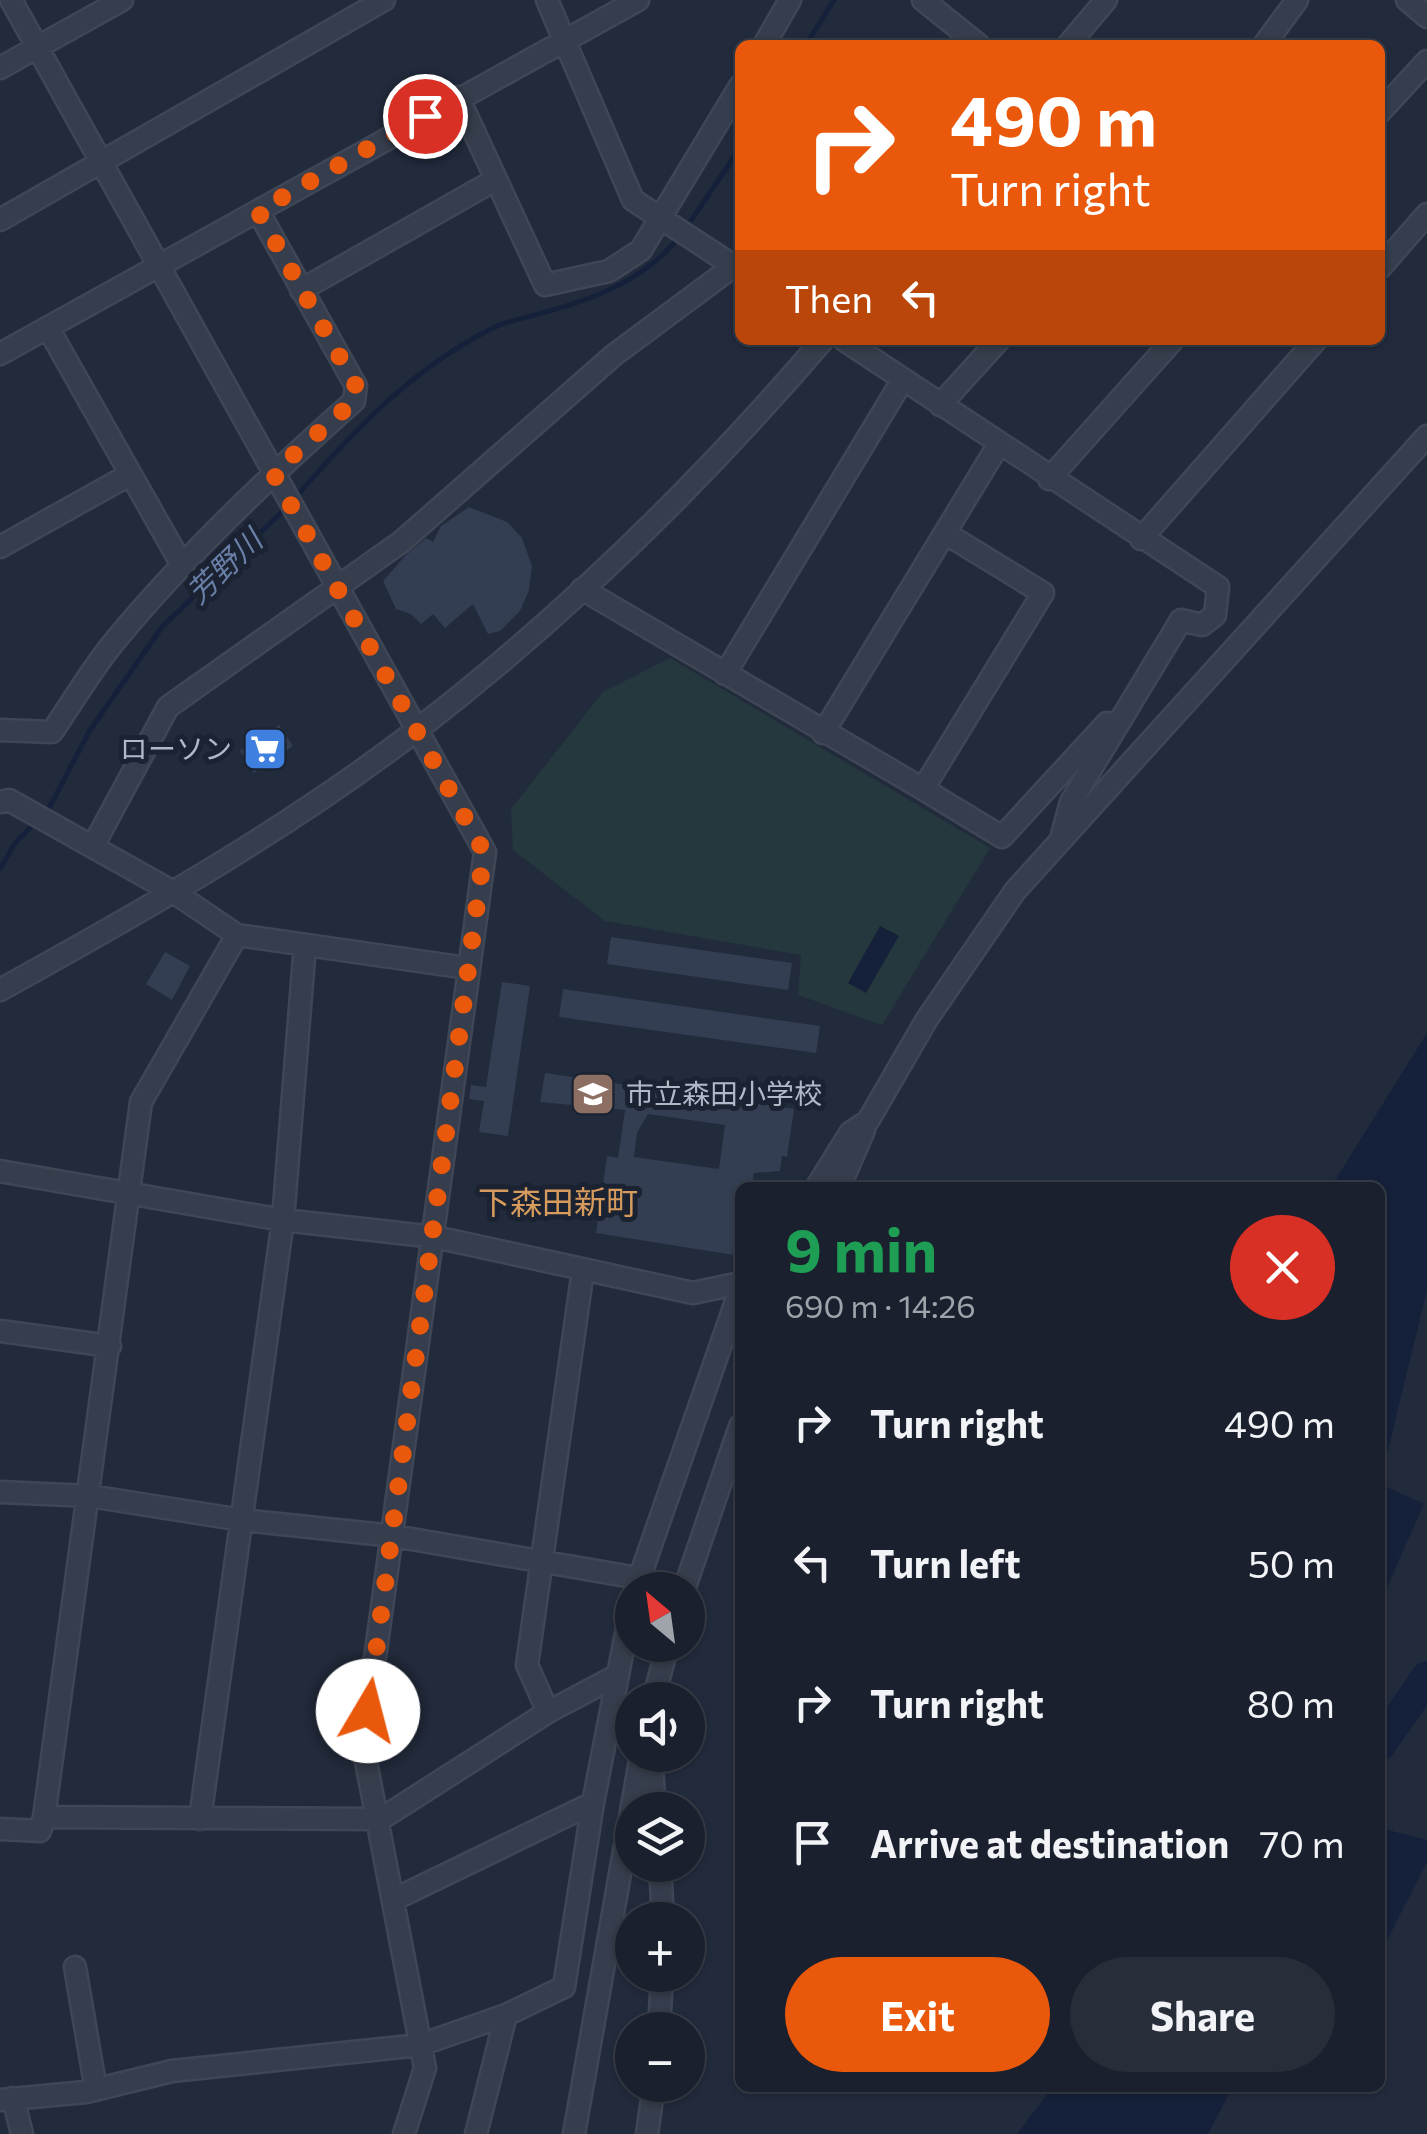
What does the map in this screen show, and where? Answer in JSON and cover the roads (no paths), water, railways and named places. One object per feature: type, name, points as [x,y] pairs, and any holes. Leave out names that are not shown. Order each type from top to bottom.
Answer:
[{"type":"street","points":[[10,0],[484,852],[364,1746],[425,2068],[404,2134]]},
{"type":"street","points":[[0,68],[122,0]]},
{"type":"street","points":[[0,220],[384,0]]},
{"type":"street","points":[[547,0],[633,200],[735,267]]},
{"type":"street","points":[[0,354],[458,96],[638,0]]},
{"type":"street","points":[[767,40],[790,0]]},
{"type":"street","points":[[923,0],[973,40]]},
{"type":"street","points":[[1072,40],[1106,0]]},
{"type":"street","points":[[1268,40],[1297,0]]},
{"type":"street","points":[[1407,0],[1427,16]]},
{"type":"street","points":[[1385,107],[1427,61]]},
{"type":"street","points":[[458,96],[545,285],[608,271],[641,250],[669,222],[735,96]]},
{"type":"street","points":[[301,290],[495,180]]},
{"type":"street","points":[[0,730],[52,732],[116,639],[182,565],[273,473],[354,401],[356,386],[258,211]]},
{"type":"street","points":[[1385,262],[1427,214]]},
{"type":"street","points":[[93,846],[168,707],[401,542],[614,356],[735,269]]},
{"type":"street","points":[[48,328],[182,565]]},
{"type":"street","points":[[0,990],[176,893],[418,730],[582,589],[737,438],[819,345]]},
{"type":"street","points":[[851,345],[1049,479],[1218,586],[1215,616],[1202,625],[1181,620],[1071,802],[1060,840]]},
{"type":"street","points":[[940,405],[994,345]]},
{"type":"street","points":[[1049,479],[1169,345]]},
{"type":"street","points":[[1141,539],[1312,345]]},
{"type":"street","points":[[725,674],[902,381]]},
{"type":"street","points":[[842,1182],[868,1120],[973,950],[1060,840],[1427,436]]},
{"type":"street","points":[[824,733],[998,444]]},
{"type":"street","points":[[0,547],[130,475]]},
{"type":"street","points":[[923,790],[1044,593],[945,533]]},
{"type":"street","points":[[582,589],[1002,838],[1138,690]]},
{"type":"street","points":[[0,802],[9,800],[93,846],[176,893],[237,935],[466,968]]},
{"type":"street","points":[[0,1829],[40,1831],[44,1816],[141,1102],[237,935]]},
{"type":"street","points":[[200,1818],[283,1220],[305,945]]},
{"type":"street","points":[[820,1182],[850,1133],[868,1120]]},
{"type":"street","points":[[0,1171],[283,1220],[435,1237],[694,1292],[735,1288]]},
{"type":"street","points":[[548,1712],[527,1664],[584,1270]]},
{"type":"street","points":[[641,1572],[735,1301]]},
{"type":"street","points":[[0,1332],[110,1346]]},
{"type":"street","points":[[690,1572],[735,1441]]},
{"type":"street","points":[[0,1492],[90,1496],[242,1520],[394,1536],[615,1579]]},
{"type":"street","points":[[22,2134],[6,2099],[96,2090],[172,2071],[420,2045],[506,2015],[564,1987],[619,1662]]},
{"type":"street","points":[[44,1816],[380,1818],[548,1712],[616,1676]]},
{"type":"street","points":[[574,2134],[639,1772]]},
{"type":"street","points":[[396,1899],[593,1802]]},
{"type":"street","points":[[75,1967],[96,2090]]},
{"type":"street","points":[[476,2134],[506,2015]]},
{"type":"street","points":[[647,2134],[652,2102]]},
{"type":"water","points":[[880,926],[899,936],[866,993],[848,983]]},
{"type":"water","points":[[1427,1033],[1427,1290],[1385,1462],[1385,1182],[1334,1182]]},
{"type":"water","points":[[1385,1486],[1424,1504],[1385,1592]]},
{"type":"water","points":[[1385,1829],[1427,1840],[1427,1862],[1385,1944]]},
{"type":"water","points":[[1049,2092],[1235,2092],[1229,2094],[1208,2134],[1017,2134]]},
{"type":"waterway","name":"芳野川","points":[[809,40],[834,0]]},
{"type":"waterway","name":"芳野川","points":[[686,228],[735,155]]},
{"type":"waterway","name":"芳野川","points":[[296,497],[362,425],[435,363],[497,326],[617,286],[651,265],[679,237]]},
{"type":"waterway","name":"芳野川","points":[[47,812],[90,730],[162,627],[285,509]]},
{"type":"waterway","name":"芳野川","points":[[0,869],[15,843],[35,823]]},
{"type":"waterway","points":[[1385,1738],[1427,1677]]},
{"type":"place","name":"ローソン","points":[[265,749]]},
{"type":"place","name":"市立森田小学校","points":[[593,1094]]},
{"type":"district","name":"下森田新町","points":[[558,1203]]}]
